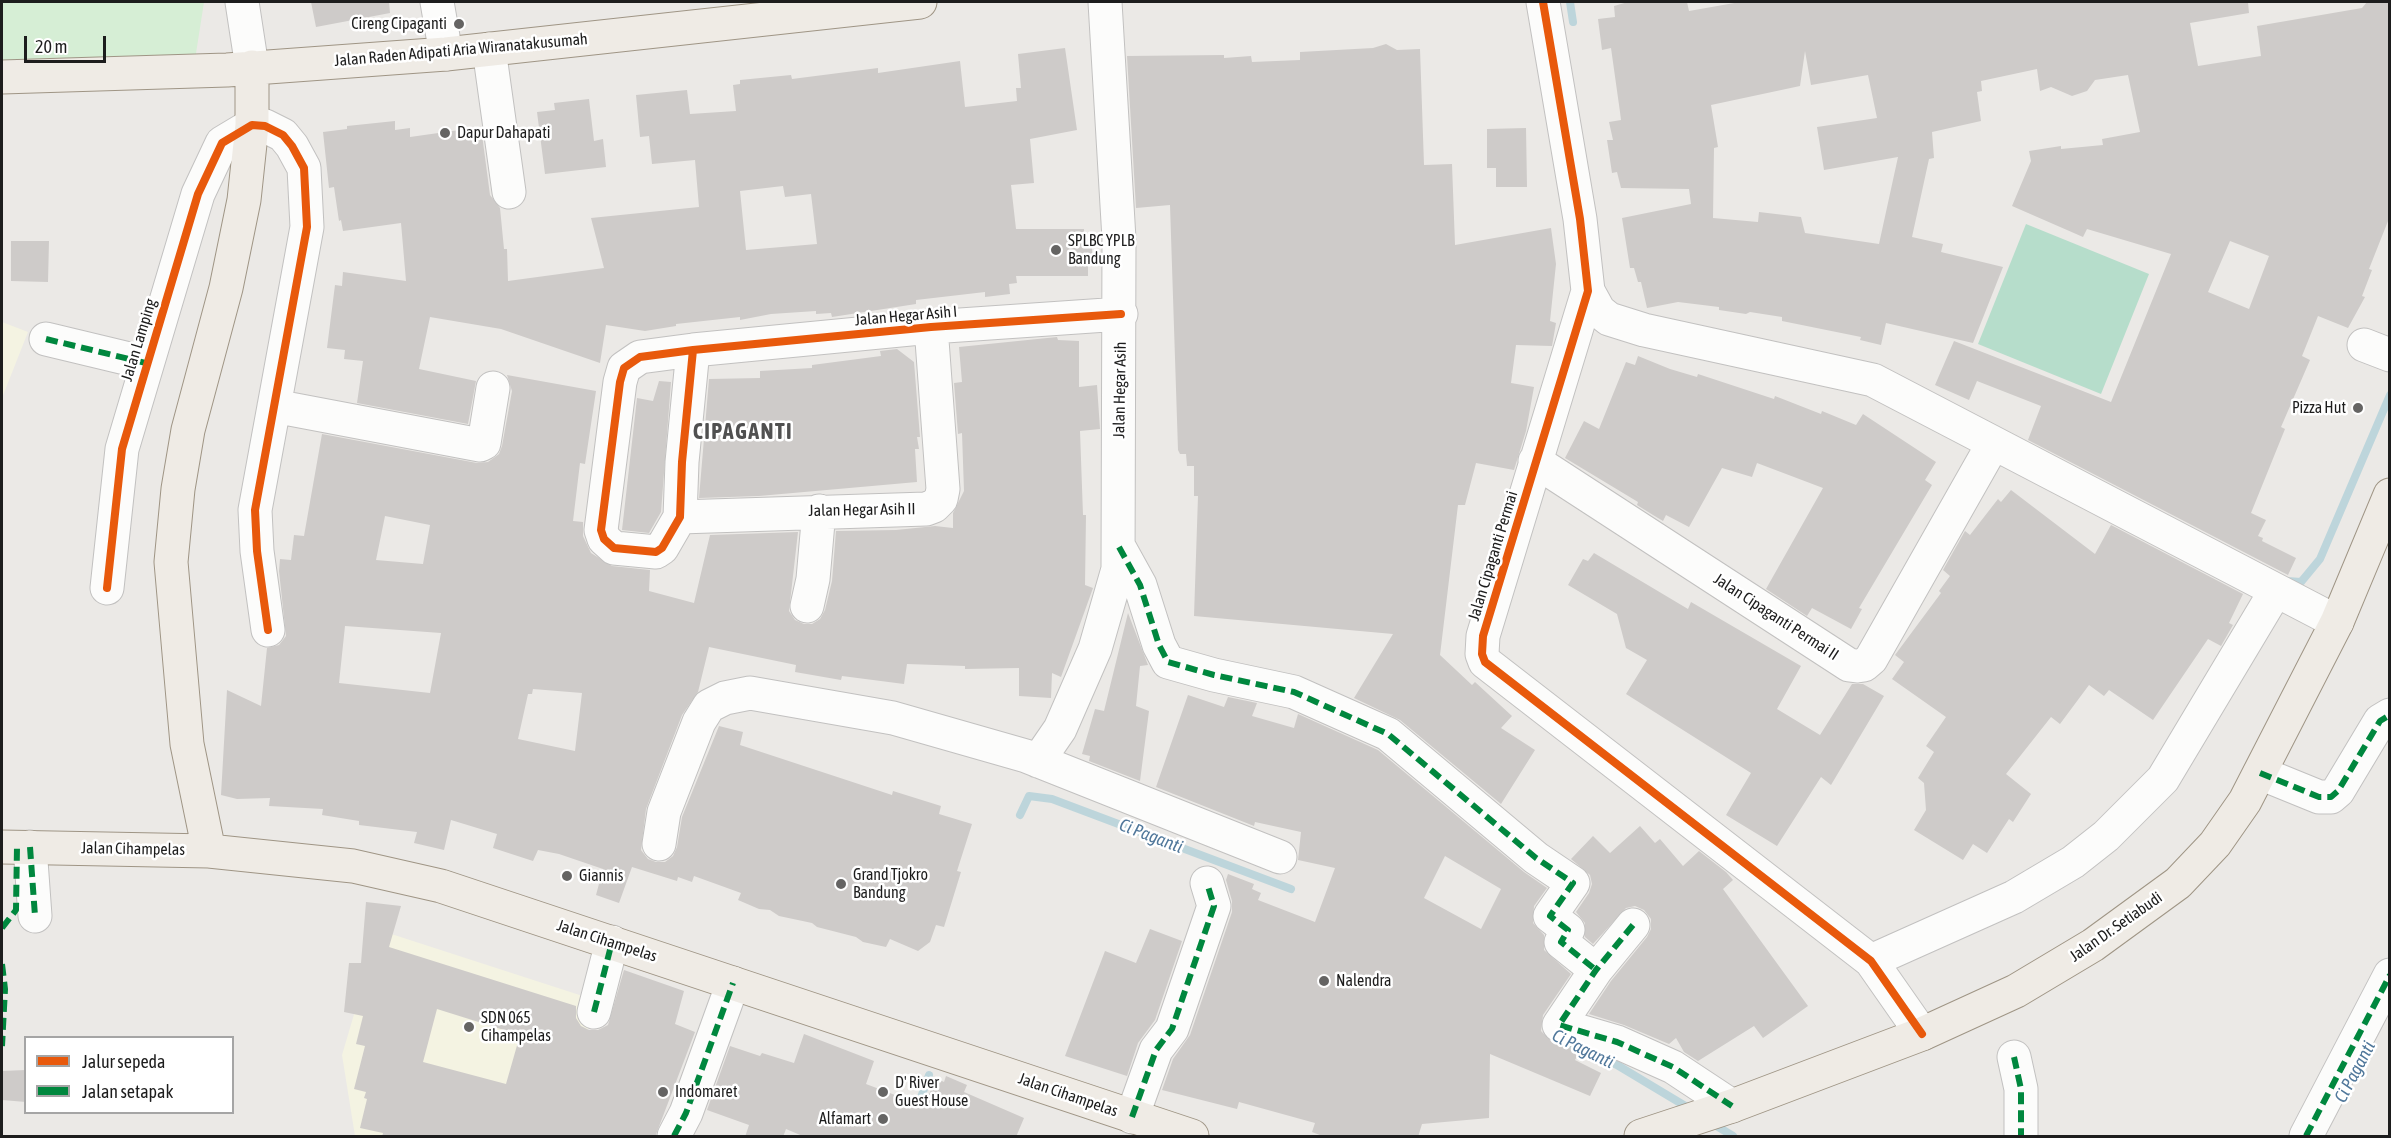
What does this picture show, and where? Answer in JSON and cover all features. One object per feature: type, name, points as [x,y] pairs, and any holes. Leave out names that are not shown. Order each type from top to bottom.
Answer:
[{"type":"main road","name":"Jalan Raden Adipati Aria Wiranatakusumah","points":[[2,77],[203,71],[446,54],[920,2]]},
{"type":"main road","points":[[208,850],[187,744],[171,561],[178,489],[188,430],[226,288],[244,200],[252,125],[252,67]]},
{"type":"main road","name":"Jalan Dr. Setiabudi","points":[[1660,1132],[1922,1034],[2016,991],[2093,945],[2178,883],[2215,844],[2245,801],[2337,622],[2390,495]]},
{"type":"main road","name":"Jalan Cihampelas","points":[[16,847],[208,850],[353,866],[441,886],[1192,1137]]},
{"type":"street","points":[[242,2],[252,67]]},
{"type":"street","points":[[437,2],[446,54]]},
{"type":"street","name":"Jalan Hegar Asih","points":[[1038,761],[1060,729],[1095,649],[1118,569],[1121,314],[1105,2]]},
{"type":"street","name":"Jalan Cipaganti Permai","points":[[1543,2],[1580,219],[1588,291],[1483,636],[1482,654],[1485,662],[1871,961],[1922,1034]]},
{"type":"street","points":[[489,49],[509,192]]},
{"type":"street","points":[[252,125],[265,126],[283,135],[304,168],[307,227],[255,510],[257,551],[268,630]]},
{"type":"street","name":"Jalan Lamping","points":[[107,588],[122,449],[198,194],[222,143],[252,125]]},
{"type":"street","points":[[1588,291],[1599,311],[1609,319],[1644,330],[1873,380],[2274,592],[2337,622]]},
{"type":"street","name":"Jalan Hegar Asih I","points":[[680,517],[662,548],[650,553],[614,548],[604,539],[601,530],[624,368],[640,357],[931,327],[1121,314]]},
{"type":"street","name":"Jalan Hegar Asih II","points":[[680,517],[926,509],[941,499],[943,489],[931,327]]},
{"type":"street","points":[[46,339],[146,363]]},
{"type":"street","points":[[680,517],[682,462],[693,350]]},
{"type":"street","points":[[274,406],[480,445],[484,443],[493,388]]},
{"type":"street","name":"Jalan Cipaganti Permai II","points":[[1535,461],[1839,659],[1857,666],[1869,662],[1993,444]]},
{"type":"street","points":[[807,606],[813,579],[819,511]]},
{"type":"street","points":[[1119,548],[1140,585],[1159,645],[1168,662],[1214,675],[1294,692],[1388,734],[1536,858],[1573,883],[1550,916],[1568,930],[1561,942],[1596,970]]},
{"type":"street","points":[[1871,961],[2014,897],[2073,862],[2106,836],[2163,779],[2274,592]]},
{"type":"street","points":[[659,844],[664,812],[699,722],[709,705],[725,698],[750,693],[893,717],[1038,761],[1280,857]]},
{"type":"street","points":[[2260,773],[2319,797],[2331,797],[2338,791],[2380,721],[2390,716]]},
{"type":"street","points":[[16,847],[35,916]]},
{"type":"street","points":[[1132,1117],[1156,1050],[1172,1029],[1214,906],[1207,883]]},
{"type":"street","points":[[1633,925],[1596,970],[1559,1025],[1617,1042],[1673,1067],[1728,1107]]},
{"type":"street","points":[[594,1012],[612,942]]},
{"type":"street","points":[[2306,1137],[2390,975]]},
{"type":"street","points":[[674,1137],[686,1113],[733,983]]},
{"type":"street","points":[[2014,1057],[2021,1089],[2021,1137]]},
{"type":"shaded area","points":[[2,322],[28,332],[2,398]]},
{"type":"shaded area","name":"SDN 065 Cihampelas","points":[[379,930],[595,1000],[560,1136],[355,1136],[342,1055]]},
{"type":"green space","points":[[2,2],[204,2],[194,66],[2,67]]},
{"type":"green space","points":[[2026,224],[2149,274],[2101,394],[1978,344]]},
{"type":"building","points":[[311,2],[389,2],[390,13],[316,27]]},
{"type":"building","points":[[1628,2],[1687,2],[1689,11],[1740,2],[2248,2],[2249,13],[2190,23],[2198,66],[2261,56],[2257,26],[2362,8],[2367,2],[2390,2],[2390,216],[2369,269],[2372,270],[2362,296],[2365,297],[2348,328],[2318,316],[2302,356],[2310,360],[2281,427],[2285,429],[2251,513],[2266,520],[2258,536],[2263,538],[2262,541],[2296,558],[2288,575],[2028,440],[2041,406],[1977,381],[1969,400],[1935,385],[1954,341],[2111,402],[2171,254],[2087,229],[2083,237],[2012,206],[2031,161],[2029,151],[2061,146],[2061,149],[2103,145],[2102,139],[2140,132],[2128,75],[2095,80],[2087,91],[2072,96],[2051,87],[2040,91],[2037,69],[1981,81],[1982,91],[1977,92],[1981,121],[1932,132],[1934,158],[1929,159],[1912,237],[1943,244],[1941,252],[2003,267],[1973,343],[1886,323],[1881,345],[1860,340],[1861,337],[1782,321],[1782,317],[1719,310],[1719,307],[1678,302],[1647,308],[1641,282],[1638,282],[1634,268],[1630,268],[1622,218],[1691,204],[1689,189],[1621,188],[1617,172],[1612,173],[1607,140],[1613,140],[1609,122],[1621,120],[1611,48],[1602,50],[1598,19],[1615,17],[1614,6]],"holes":[[[1805,51],[1811,85],[1868,75],[1877,118],[1817,127],[1824,170],[1898,157],[1879,244],[1805,233],[1801,217],[1759,212],[1758,222],[1713,218],[1714,148],[1718,147],[1711,105],[1800,86]],[[2230,241],[2269,256],[2249,309],[2208,292]]]},
{"type":"building","points":[[1386,44],[1397,50],[1420,49],[1424,165],[1452,164],[1455,245],[1551,228],[1556,264],[1550,321],[1556,323],[1552,346],[1516,345],[1511,383],[1534,387],[1526,431],[1514,470],[1476,463],[1465,505],[1458,505],[1440,655],[1472,685],[1475,682],[1512,716],[1501,728],[1535,750],[1501,804],[1400,720],[1354,698],[1393,634],[1194,616],[1198,496],[1194,496],[1194,466],[1187,466],[1186,454],[1180,454],[1178,450],[1170,205],[1136,208],[1127,56],[1224,55],[1224,58],[1251,56],[1252,62],[1300,60],[1300,52],[1373,48]]},
{"type":"building","points":[[1065,48],[1077,130],[1030,139],[1034,183],[1011,185],[1016,229],[1084,229],[1084,239],[1092,239],[1092,262],[1088,261],[1088,276],[1016,276],[1017,283],[1009,284],[1010,294],[985,297],[985,292],[916,300],[916,304],[832,317],[831,313],[816,314],[816,311],[771,314],[740,320],[740,317],[676,324],[676,326],[645,331],[606,325],[600,363],[501,329],[430,317],[419,369],[476,381],[468,424],[357,403],[363,361],[344,359],[345,350],[327,348],[335,285],[342,286],[343,272],[406,281],[401,223],[343,231],[341,220],[339,221],[334,187],[329,188],[323,132],[347,129],[347,126],[395,121],[395,130],[410,128],[410,137],[481,127],[490,195],[500,208],[504,249],[507,249],[508,281],[604,268],[591,218],[699,207],[695,160],[652,164],[649,136],[640,137],[636,95],[687,90],[690,114],[736,111],[733,85],[740,84],[740,80],[791,75],[792,79],[878,68],[878,73],[960,61],[965,107],[1017,101],[1016,88],[1021,88],[1018,54]],"holes":[[[783,186],[785,197],[811,194],[817,244],[746,250],[740,191]]]},
{"type":"building","points":[[589,99],[594,141],[603,139],[606,167],[545,174],[537,112],[555,110],[554,103]]},
{"type":"building","points":[[1526,128],[1527,187],[1496,187],[1496,168],[1487,168],[1487,129]]},
{"type":"building","points":[[11,241],[49,241],[48,282],[11,281]]},
{"type":"building","points":[[1057,337],[1058,340],[1079,341],[1079,387],[1097,385],[1100,429],[1080,431],[1083,515],[1086,515],[1085,585],[1093,588],[1061,677],[1052,673],[1051,698],[1019,696],[1019,668],[965,669],[965,666],[907,664],[904,684],[842,676],[841,680],[795,672],[796,665],[709,647],[698,692],[682,715],[646,809],[641,850],[648,859],[656,862],[665,862],[673,856],[677,847],[682,817],[719,726],[743,732],[740,745],[892,795],[893,791],[941,806],[939,814],[972,824],[957,871],[961,872],[944,927],[936,925],[930,942],[918,951],[890,939],[886,947],[863,942],[856,937],[817,927],[812,923],[779,916],[770,910],[759,909],[738,900],[741,893],[694,876],[692,882],[678,877],[677,881],[632,867],[619,903],[596,895],[603,869],[559,854],[538,850],[533,861],[493,848],[497,834],[451,820],[444,850],[414,843],[417,832],[359,825],[359,821],[322,815],[323,809],[269,806],[270,798],[237,799],[221,795],[227,690],[261,706],[267,648],[279,645],[286,636],[279,571],[280,559],[291,560],[294,535],[304,536],[322,434],[477,463],[488,462],[499,454],[502,446],[512,391],[507,375],[596,391],[585,464],[580,463],[573,521],[583,522],[583,536],[591,553],[612,566],[650,570],[649,591],[694,603],[710,535],[798,532],[789,611],[795,620],[804,624],[812,624],[820,619],[825,610],[832,581],[836,531],[896,530],[935,526],[953,528],[953,513],[964,491],[962,433],[958,434],[954,383],[962,382],[959,347]],"holes":[[[385,516],[430,525],[423,564],[376,560]],[[345,626],[441,633],[430,693],[339,683]],[[533,689],[582,693],[575,751],[518,739],[528,694],[532,694]]]},
{"type":"building","points":[[897,349],[914,362],[920,437],[917,437],[919,449],[915,449],[917,482],[759,496],[699,498],[709,379],[760,378],[760,371],[812,368],[812,365],[881,356],[880,351]]},
{"type":"building","points":[[1638,356],[1697,377],[1698,374],[1774,399],[1775,396],[1856,425],[1863,414],[1936,462],[1925,480],[1932,485],[1859,608],[1862,609],[1851,629],[1812,608],[1807,616],[1766,589],[1823,488],[1757,463],[1752,477],[1722,468],[1689,527],[1666,515],[1663,521],[1637,505],[1638,502],[1565,458],[1584,421],[1599,429],[1626,362],[1635,365]]},
{"type":"building","points":[[659,381],[671,382],[661,512],[649,533],[622,530],[637,398],[653,401]]},
{"type":"building","points":[[2011,490],[2095,554],[2111,525],[2243,594],[2229,623],[2233,625],[2221,646],[2208,639],[2153,720],[2109,690],[2104,696],[2089,685],[2060,724],[2051,717],[2006,774],[2031,794],[2013,822],[2009,819],[1987,853],[1973,844],[1963,860],[1914,830],[1926,810],[1924,783],[1918,778],[1934,752],[1926,746],[1946,717],[1892,679],[1904,662],[1895,655],[1941,593],[1939,591],[1950,576],[1943,570],[1965,531],[1970,535],[1998,499],[2001,502]]},
{"type":"building","points":[[1594,553],[1688,609],[1691,602],[1801,666],[1777,709],[1820,735],[1852,684],[1863,684],[1884,696],[1831,785],[1821,777],[1777,846],[1726,815],[1751,773],[1626,694],[1647,660],[1626,648],[1617,614],[1568,585],[1583,559],[1588,561]]},
{"type":"building","points":[[1128,613],[1148,665],[1140,666],[1136,706],[1149,711],[1140,781],[1089,761],[1090,756],[1082,754],[1095,709],[1104,711]]},
{"type":"building","points":[[1188,695],[1224,707],[1228,697],[1257,703],[1252,716],[1294,728],[1298,714],[1378,750],[1524,872],[1547,888],[1534,906],[1533,923],[1544,935],[1544,950],[1571,974],[1543,1015],[1541,1031],[1553,1043],[1580,1051],[1575,1060],[1601,1073],[1590,1096],[1490,1054],[1489,1118],[1422,1124],[1418,1137],[1325,1137],[1312,1132],[1315,1123],[1239,1102],[1237,1109],[1162,1090],[1173,1059],[1190,1035],[1232,912],[1232,901],[1226,880],[1228,874],[1254,884],[1252,889],[1261,893],[1258,900],[1315,922],[1335,868],[1298,860],[1301,832],[1255,822],[1254,826],[1156,787]],"holes":[[[1445,856],[1501,889],[1481,929],[1424,898]]]},
{"type":"building","points":[[1640,826],[1655,843],[1660,839],[1683,866],[1699,851],[1726,872],[1733,880],[1723,889],[1808,1006],[1763,1038],[1754,1026],[1698,1061],[1684,1052],[1676,1038],[1669,1044],[1624,1025],[1589,1014],[1611,981],[1647,937],[1651,929],[1651,919],[1644,910],[1635,906],[1626,908],[1593,944],[1585,937],[1585,923],[1576,912],[1589,893],[1592,884],[1590,875],[1571,859],[1593,836],[1610,853]]},
{"type":"building","name":"SDN 065 Cihampelas","points":[[366,902],[401,906],[389,947],[576,1006],[576,1018],[581,1026],[589,1030],[598,1030],[608,1025],[624,970],[684,991],[675,1024],[695,1032],[655,1137],[382,1137],[383,1133],[360,1128],[367,1099],[364,1098],[366,1092],[354,1089],[365,1046],[356,1044],[363,1016],[344,1012],[349,963],[361,963]],"holes":[[[437,1009],[520,1035],[506,1084],[423,1062]]]},
{"type":"building","points":[[1150,929],[1182,941],[1155,1020],[1138,1043],[1127,1076],[1065,1056],[1105,951],[1136,963]]},
{"type":"building","points":[[804,1034],[874,1061],[866,1084],[924,1106],[936,1078],[944,1082],[946,1076],[967,1085],[964,1092],[1024,1118],[1016,1137],[805,1137],[786,1129],[783,1137],[745,1137],[749,1125],[707,1110],[730,1046],[760,1056],[762,1053],[794,1063]]},
{"type":"building","points":[[24,1070],[24,1102],[2,1100],[2,1071]]},
{"type":"waterway","points":[[1570,2],[1573,22]]},
{"type":"waterway","points":[[2287,581],[2301,582],[2320,559],[2390,395]]},
{"type":"waterway","name":"Ci Paganti","points":[[1020,815],[1029,796],[1052,799],[1291,889]]},
{"type":"waterway","name":"Ci Paganti","points":[[1569,1044],[1617,1065],[1692,1110]]},
{"type":"waterway","name":"Ci Paganti","points":[[915,1114],[929,1075]]},
{"type":"waterway","name":"Ci Paganti","points":[[1710,1122],[1733,1136]]},
{"type":"marked path","points":[[46,339],[146,363]]},
{"type":"marked path","points":[[1119,547],[1140,585],[1159,645],[1168,662],[1214,675],[1294,692],[1388,734],[1536,858],[1573,883],[1550,916],[1568,930],[1561,942],[1596,970]]},
{"type":"marked path","points":[[2260,773],[2319,797],[2331,797],[2338,791],[2380,721],[2390,715]]},
{"type":"marked path","points":[[2,928],[16,910],[17,847]]},
{"type":"marked path","points":[[30,847],[35,916]]},
{"type":"marked path","points":[[1132,1117],[1156,1050],[1172,1029],[1214,906],[1207,883]]},
{"type":"marked path","points":[[1633,925],[1596,970],[1559,1025],[1617,1042],[1673,1067],[1732,1106]]},
{"type":"marked path","points":[[594,1012],[612,942]]},
{"type":"marked path","points":[[2,964],[5,989],[2,1046]]},
{"type":"marked path","points":[[2306,1136],[2390,975]]},
{"type":"marked path","points":[[674,1136],[686,1113],[733,983]]},
{"type":"marked path","points":[[2014,1057],[2021,1089],[2021,1136]]},
{"type":"cycle path","points":[[1543,2],[1580,219],[1588,291],[1483,636],[1482,654],[1485,662],[1871,961],[1922,1034]]},
{"type":"cycle path","points":[[107,588],[122,449],[198,194],[222,143],[252,125],[265,126],[283,135],[304,168],[307,227],[255,510],[257,551],[268,630]]},
{"type":"cycle path","points":[[693,350],[682,462],[680,517],[662,548],[656,552],[614,548],[604,539],[601,530],[620,382],[624,368],[640,357],[693,350],[931,327],[1121,314]]},
{"type":"place","name":"Cireng Cipaganti","points":[[459,24]]},
{"type":"place","name":"Dapur Dahapati","points":[[445,133]]},
{"type":"place","name":"SPLBC YPLB Bandung","points":[[1056,250]]},
{"type":"place","name":"Pizza Hut","points":[[2358,408]]},
{"type":"place","name":"Giannis","points":[[567,876]]},
{"type":"place","name":"Grand Tjokro Bandung","points":[[841,884]]},
{"type":"place","name":"Nalendra","points":[[1324,981]]},
{"type":"place","name":"SDN 065 Cihampelas","points":[[469,1027]]},
{"type":"place","name":"Indomaret","points":[[663,1092]]},
{"type":"place","name":"D' River Guest House","points":[[883,1092]]},
{"type":"place","name":"Alfamart","points":[[883,1119]]},
{"type":"district","name":"CIPAGANTI","points":[[743,432]]}]
